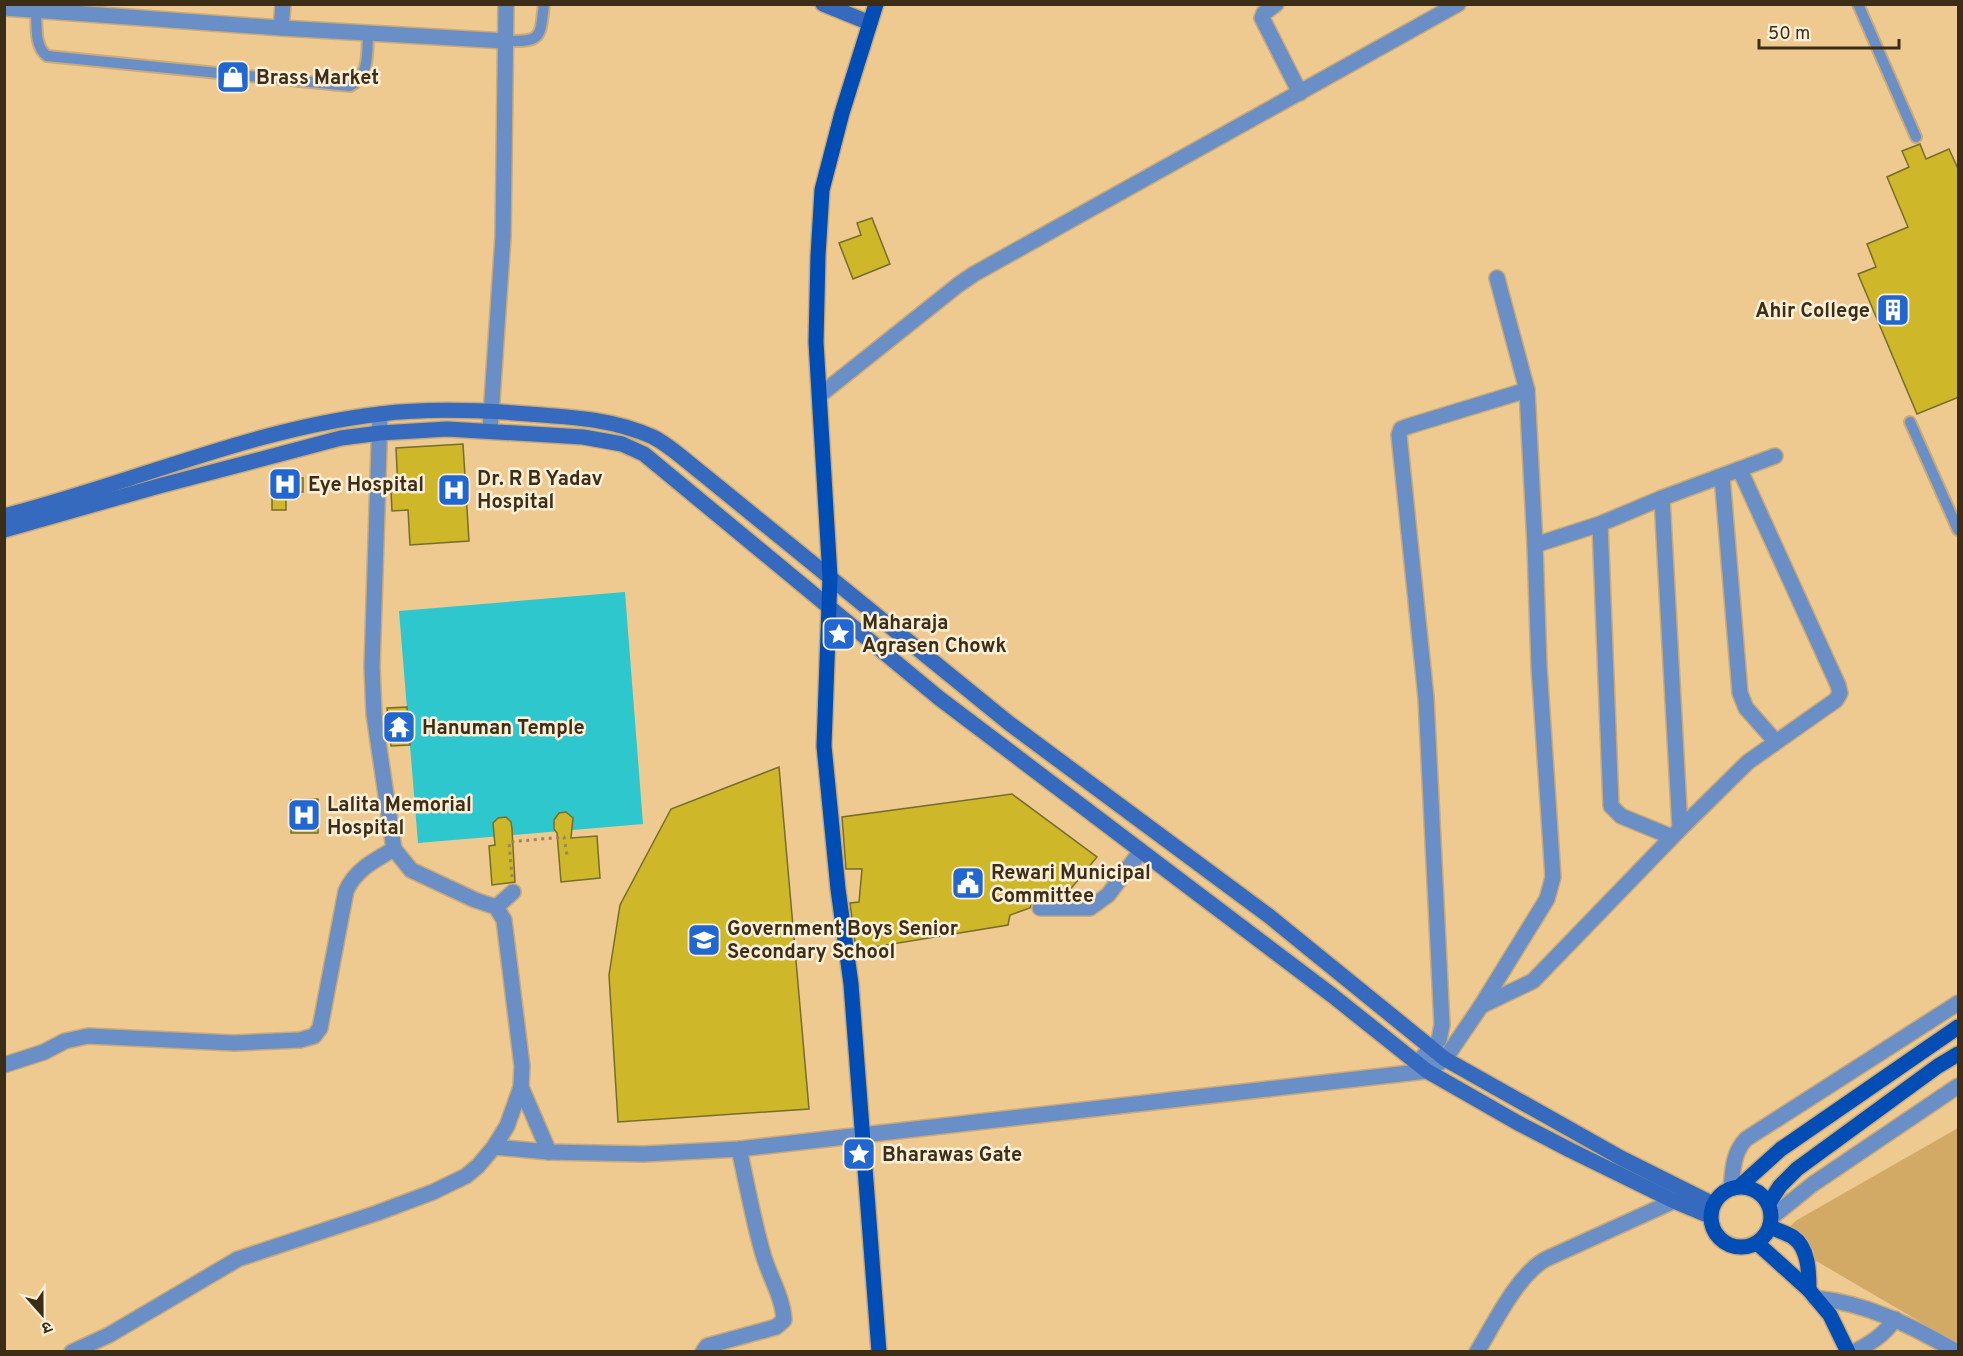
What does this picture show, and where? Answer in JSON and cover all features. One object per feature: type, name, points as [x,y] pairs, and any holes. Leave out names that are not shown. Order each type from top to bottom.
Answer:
[{"type":"main road","points":[[823,4],[870,23]]},
{"type":"main road","points":[[876,4],[842,113],[822,190],[816,342],[830,577],[824,746],[838,889],[851,984],[879,1352]]},
{"type":"main road","points":[[4,516],[256,440],[315,425],[380,414],[490,411],[582,418],[615,423],[656,439],[704,475],[1010,724],[1269,916],[1445,1059],[1712,1210]]},
{"type":"main road","points":[[4,530],[341,438],[447,429],[490,430],[599,439],[622,444],[644,454],[939,698],[1334,996],[1422,1067],[1518,1123],[1674,1202],[1712,1210]]},
{"type":"main road","points":[[1959,1027],[1781,1149],[1736,1187],[1717,1197],[1712,1210],[1712,1226],[1722,1241],[1739,1247],[1748,1247],[1757,1243],[1765,1236],[1780,1186],[1797,1169],[1938,1066],[1959,1054]]},
{"type":"main road","points":[[1736,1187],[1757,1191],[1770,1216],[1799,1243],[1807,1261],[1812,1294]]},
{"type":"main road","points":[[1757,1243],[1812,1294],[1830,1315],[1848,1352]]},
{"type":"street","points":[[281,28],[283,4]]},
{"type":"street","points":[[490,430],[503,237],[506,4]]},
{"type":"street","points":[[1276,4],[1264,13],[1263,18],[1300,93]]},
{"type":"street","points":[[819,395],[974,274],[1458,4]]},
{"type":"street","points":[[4,8],[506,41]]},
{"type":"street","points":[[495,1147],[549,1152],[644,1154],[739,1149],[864,1136],[1422,1067],[1445,1059],[1548,899],[1552,886],[1539,666],[1527,390],[1497,278]]},
{"type":"street","points":[[1422,1067],[1431,1047],[1439,1040],[1442,1025],[1426,698],[1399,435],[1401,429],[1409,426],[1527,390]]},
{"type":"street","points":[[72,1352],[109,1335],[238,1259],[377,1213],[453,1183],[478,1166],[495,1147],[507,1126],[521,1087],[522,1066],[504,920],[496,907],[411,870],[394,849],[374,714],[373,691],[380,414]]},
{"type":"street","points":[[1535,544],[1600,524],[1775,456]]},
{"type":"street","points":[[1481,1006],[1533,981],[1748,762],[1836,700],[1840,693],[1740,470]]},
{"type":"street","points":[[1722,476],[1740,693],[1746,708],[1776,742]]},
{"type":"street","points":[[1662,498],[1676,833]]},
{"type":"street","points":[[1600,524],[1611,806],[1621,816],[1676,833]]},
{"type":"street","points":[[4,1065],[35,1056],[65,1041],[88,1036],[234,1043],[300,1041],[314,1036],[320,1028],[346,891],[351,880],[360,870],[394,849]]},
{"type":"street","points":[[1040,908],[1090,908],[1108,895],[1142,851]]},
{"type":"street","points":[[496,907],[513,892]]},
{"type":"street","points":[[1736,1187],[1735,1156],[1738,1147],[1746,1139],[1959,1003]]},
{"type":"street","points":[[1770,1216],[1813,1184],[1959,1086]]},
{"type":"street","points":[[521,1087],[549,1152]]},
{"type":"street","points":[[703,1352],[707,1346],[776,1327],[784,1320],[783,1310],[756,1230],[739,1149]]},
{"type":"street","points":[[1477,1352],[1501,1312],[1533,1268],[1546,1259],[1674,1202]]},
{"type":"street","points":[[1812,1294],[1860,1306],[1895,1319],[1957,1352]]},
{"type":"street","points":[[1854,1352],[1879,1338],[1895,1319]]},
{"type":"lane","points":[[506,41],[523,42],[538,37],[541,33],[544,4]]},
{"type":"lane","points":[[1858,4],[1916,137]]},
{"type":"lane","points":[[36,10],[41,51],[47,56],[350,86],[356,83],[366,66],[368,32]]},
{"type":"lane","points":[[1910,422],[1959,530]]},
{"type":"path","points":[[513,892],[509,842],[564,837],[567,855]]},
{"type":"shaded area","points":[[1958,1128],[1958,1344],[1777,1238],[1797,1220]]},
{"type":"water","points":[[625,592],[643,824],[418,843],[399,611]]},
{"type":"building","name":"Ahir College","points":[[1920,144],[1926,159],[1949,149],[1959,171],[1959,397],[1917,414],[1858,274],[1876,267],[1867,244],[1908,227],[1887,177],[1909,167],[1902,151]]},
{"type":"building","points":[[872,218],[890,264],[853,279],[839,243],[861,235],[857,223]]},
{"type":"building","points":[[463,444],[469,541],[410,545],[408,510],[392,511],[391,491],[398,490],[396,448]]},
{"type":"building","points":[[272,478],[303,478],[303,492],[286,492],[286,510],[272,510]]},
{"type":"building","name":"Hanuman Temple","points":[[407,707],[410,745],[391,746],[387,708]]},
{"type":"building","name":"Government Boys Senior Secondary School","points":[[779,767],[809,1109],[618,1122],[609,975],[620,905],[671,809]]},
{"type":"building","name":"Rewari Municipal Committee","points":[[1012,794],[1097,857],[1064,897],[1036,899],[1030,908],[1010,915],[1008,925],[856,950],[850,903],[859,902],[862,869],[846,869],[842,817]]},
{"type":"building","points":[[318,799],[318,833],[291,833],[291,800]]},
{"type":"building","points":[[566,812],[573,818],[571,838],[597,836],[600,878],[561,882],[554,820],[559,813]]},
{"type":"building","points":[[506,817],[511,822],[512,829],[515,882],[492,885],[489,846],[495,845],[493,823],[498,818]]},
{"type":"place","name":"Brass Market","points":[[233,77]]},
{"type":"place","name":"Ahir College","points":[[1893,310]]},
{"type":"place","name":"Eye Hospital","points":[[285,484]]},
{"type":"place","name":"Dr. R B Yadav Hospital","points":[[454,490]]},
{"type":"place","name":"Maharaja Agrasen Chowk","points":[[839,634]]},
{"type":"place","name":"Hanuman Temple","points":[[399,727]]},
{"type":"place","name":"Lalita Memorial Hospital","points":[[304,815]]},
{"type":"place","name":"Rewari Municipal Committee","points":[[968,883]]},
{"type":"place","name":"Government Boys Senior Secondary School","points":[[704,940]]},
{"type":"place","name":"Bharawas Gate","points":[[859,1154]]}]
